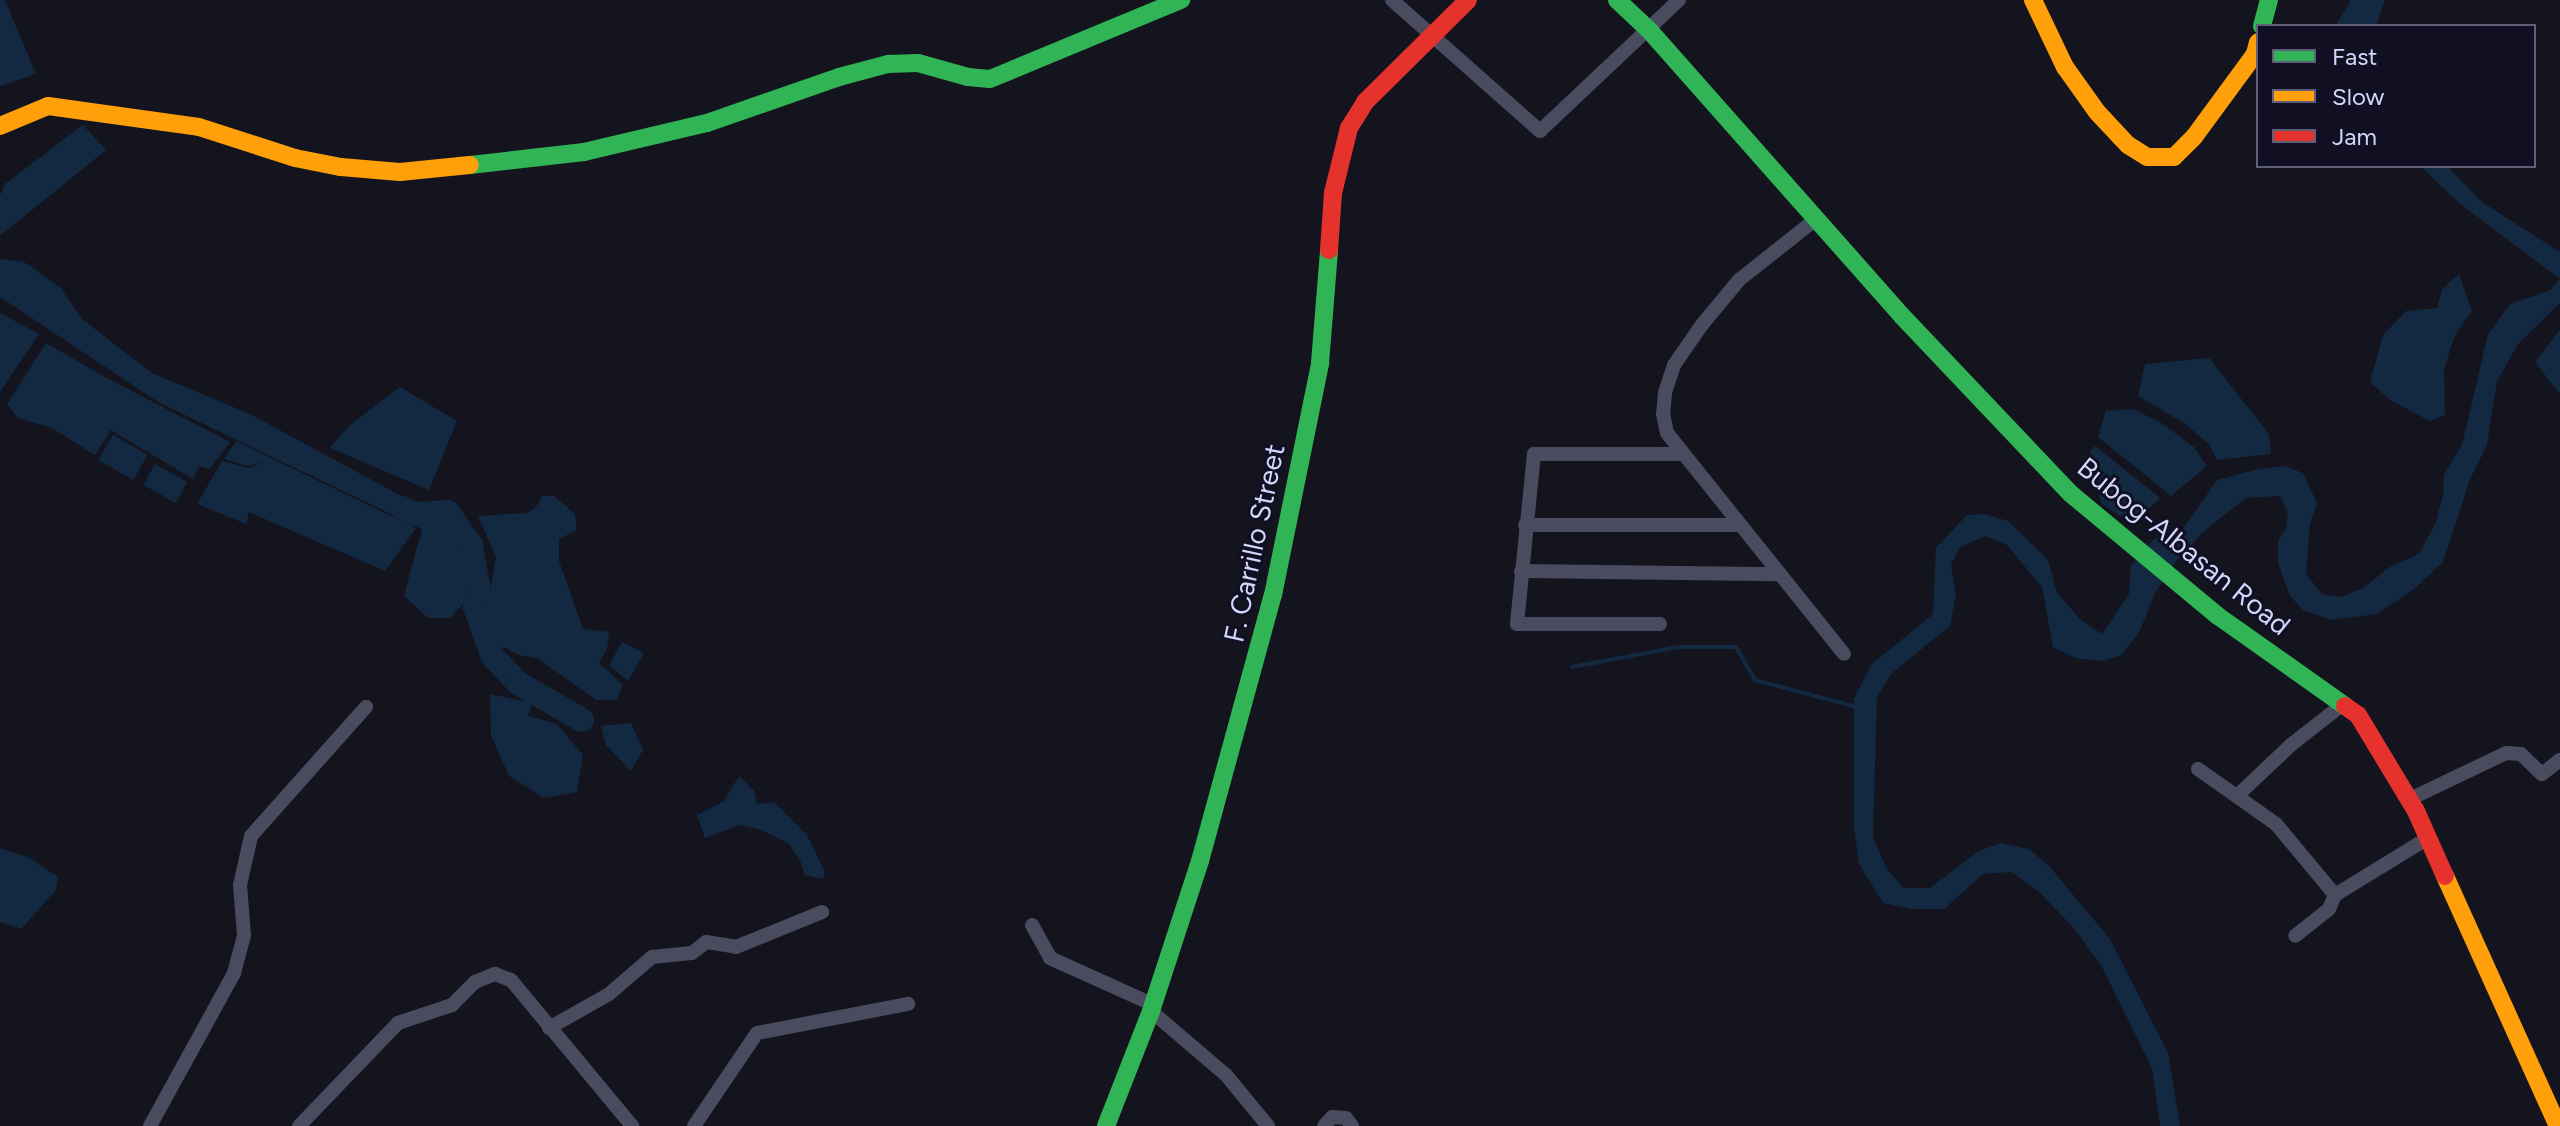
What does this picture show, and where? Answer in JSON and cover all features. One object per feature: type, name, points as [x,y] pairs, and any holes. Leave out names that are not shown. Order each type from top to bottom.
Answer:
[{"type":"street","points":[[0,126],[48,106],[199,127],[295,158],[341,167],[400,172],[465,166],[584,152],[707,123],[839,77],[888,64],[918,63],[968,77],[990,79],[1181,0]]},
{"type":"street","points":[[1392,0],[1430,37],[1540,131],[1679,0]]},
{"type":"street","name":"F. Carrillo Street","points":[[1106,1126],[1152,1008],[1236,742],[1273,595],[1320,363],[1337,169],[1349,128],[1365,102],[1468,0]]},
{"type":"street","name":"Bubog-Albasan Road","points":[[1617,0],[1649,30],[1816,219],[2071,494],[2218,616],[2358,715],[2410,799],[2558,1126]]},
{"type":"street","points":[[2033,0],[2065,67],[2097,112],[2121,139],[2147,157],[2174,157],[2194,137],[2256,50]]},
{"type":"street","points":[[2263,24],[2269,0]]},
{"type":"street","points":[[1816,219],[1739,280],[1674,365],[1665,393],[1663,421],[1667,433],[1683,454],[1844,654]]},
{"type":"street","points":[[1660,624],[1517,624],[1534,454],[1683,454]]},
{"type":"street","points":[[1525,525],[1739,525]]},
{"type":"street","points":[[1521,571],[1779,574]]},
{"type":"street","points":[[2238,795],[2292,744],[2343,704]]},
{"type":"street","points":[[150,1126],[234,973],[244,935],[240,885],[251,836],[366,707]]},
{"type":"street","points":[[2410,799],[2506,753],[2521,754],[2542,774],[2560,760]]},
{"type":"street","points":[[2198,769],[2238,795],[2292,841],[2335,895]]},
{"type":"street","points":[[2295,936],[2329,909],[2335,895],[2428,838]]},
{"type":"street","points":[[549,1028],[609,994],[652,957],[692,953],[706,942],[736,947],[822,912]]},
{"type":"street","points":[[1032,925],[1050,958],[1152,1008],[1226,1075],[1268,1126]]},
{"type":"street","points":[[299,1126],[398,1023],[452,1005],[475,982],[495,974],[511,980],[632,1126]]},
{"type":"street","points":[[694,1126],[757,1033],[908,1004]]},
{"type":"street","points":[[1324,1126],[1332,1117],[1346,1118],[1352,1126]]},
{"type":"water","points":[[0,0],[5,0],[36,74],[0,86]]},
{"type":"water","points":[[2351,0],[2385,0],[2377,24],[2336,24]]},
{"type":"water","points":[[83,125],[106,150],[0,236],[0,195],[5,184]]},
{"type":"water","points":[[2422,168],[2449,168],[2482,202],[2560,252],[2560,279],[2458,202]]},
{"type":"water","points":[[0,259],[24,262],[60,287],[82,319],[152,373],[250,414],[431,512],[453,534],[477,589],[450,618],[428,618],[404,596],[422,529],[158,402],[0,297]]},
{"type":"water","points":[[2459,274],[2472,311],[2455,335],[2444,369],[2445,415],[2430,421],[2390,400],[2370,382],[2383,335],[2406,311],[2437,308],[2442,289]]},
{"type":"water","points":[[2560,279],[2560,303],[2518,344],[2497,381],[2487,445],[2470,479],[2443,562],[2413,590],[2377,614],[2331,620],[2303,610],[2290,596],[2278,563],[2278,541],[2286,528],[2288,512],[2280,496],[2246,498],[2203,532],[2176,561],[2155,593],[2139,633],[2120,656],[2101,661],[2075,658],[2053,647],[2042,587],[2007,545],[1985,536],[1959,548],[1951,565],[1956,594],[1950,626],[1892,673],[1877,696],[1873,838],[1887,869],[1903,888],[1930,888],[1979,851],[2001,843],[2029,849],[2049,866],[2110,939],[2168,1053],[2180,1126],[2160,1126],[2152,1068],[2101,965],[2073,927],[2037,890],[2011,872],[1983,874],[1944,909],[1911,909],[1883,903],[1859,864],[1854,827],[1854,698],[1872,664],[1933,614],[1936,548],[1967,515],[1984,514],[2008,521],[2048,560],[2057,593],[2081,620],[2102,634],[2129,594],[2131,565],[2164,531],[2183,529],[2217,480],[2285,466],[2303,473],[2317,503],[2310,524],[2306,574],[2322,594],[2341,597],[2363,588],[2390,567],[2419,554],[2435,524],[2443,496],[2444,475],[2462,445],[2488,334],[2510,304],[2549,291]]},
{"type":"water","points":[[0,313],[39,334],[0,392]]},
{"type":"water","points":[[2560,330],[2560,393],[2559,393],[2535,362]]},
{"type":"water","points":[[46,343],[230,442],[210,469],[199,466],[193,479],[111,430],[95,455],[52,428],[18,418],[7,404]]},
{"type":"water","points":[[2209,358],[2269,434],[2271,454],[2217,460],[2209,444],[2184,423],[2138,396],[2145,364]]},
{"type":"water","points":[[400,387],[457,421],[429,490],[330,448],[349,426]]},
{"type":"water","points":[[2133,409],[2160,422],[2194,447],[2207,466],[2171,496],[2098,437],[2106,411]]},
{"type":"water","points":[[113,435],[148,455],[133,480],[98,460]]},
{"type":"water","points":[[236,441],[416,528],[385,571],[249,512],[246,524],[197,504],[222,461],[248,468],[266,461],[249,466],[224,459]]},
{"type":"water","points":[[2095,446],[2160,498],[2133,525],[2101,503],[2097,488],[2075,470]]},
{"type":"water","points":[[155,464],[187,482],[176,503],[143,485]]},
{"type":"water","points":[[542,496],[554,496],[575,514],[577,530],[559,539],[559,561],[583,629],[609,632],[607,649],[599,663],[623,685],[616,700],[596,700],[537,658],[519,655],[497,644],[486,614],[496,557],[478,516],[527,513],[536,507]]},
{"type":"water","points":[[622,642],[644,653],[628,681],[609,665]]},
{"type":"water","points":[[490,694],[532,703],[528,716],[557,724],[583,755],[577,792],[544,798],[509,776],[491,735]]},
{"type":"water","points":[[631,723],[643,750],[631,771],[606,745],[601,726]]},
{"type":"water","points":[[739,776],[754,791],[757,804],[774,802],[807,835],[825,872],[823,879],[805,875],[800,860],[788,843],[761,830],[739,825],[705,838],[697,815],[723,802]]},
{"type":"water","points":[[0,848],[28,857],[58,877],[56,890],[21,929],[0,922]]},
{"type":"waterway","points":[[402,508],[415,514],[448,512],[471,545],[479,592],[475,607],[493,657],[518,683],[582,720]]},
{"type":"waterway","points":[[1572,667],[1678,647],[1736,647],[1755,680],[1857,707]]},
{"type":"traffic: fast","points":[[470,165],[584,152],[707,123],[839,77],[888,64],[918,63],[968,77],[990,79],[1181,0]]},
{"type":"traffic: fast","points":[[1617,0],[1649,30],[1902,316],[2071,494],[2218,616],[2345,706]]},
{"type":"traffic: fast","points":[[2263,24],[2269,0]]},
{"type":"traffic: fast","points":[[1106,1126],[1151,1011],[1200,861],[1273,595],[1320,363],[1329,250]]},
{"type":"traffic: slow","points":[[2033,0],[2065,67],[2097,112],[2128,145],[2147,157],[2174,157],[2194,137],[2256,50]]},
{"type":"traffic: slow","points":[[0,126],[48,106],[199,127],[295,158],[341,167],[400,172],[470,165]]},
{"type":"traffic: slow","points":[[2445,876],[2558,1126]]},
{"type":"traffic: jam","points":[[1329,250],[1333,193],[1349,128],[1365,102],[1468,0]]},
{"type":"traffic: jam","points":[[2345,706],[2358,715],[2416,811],[2445,876]]}]
